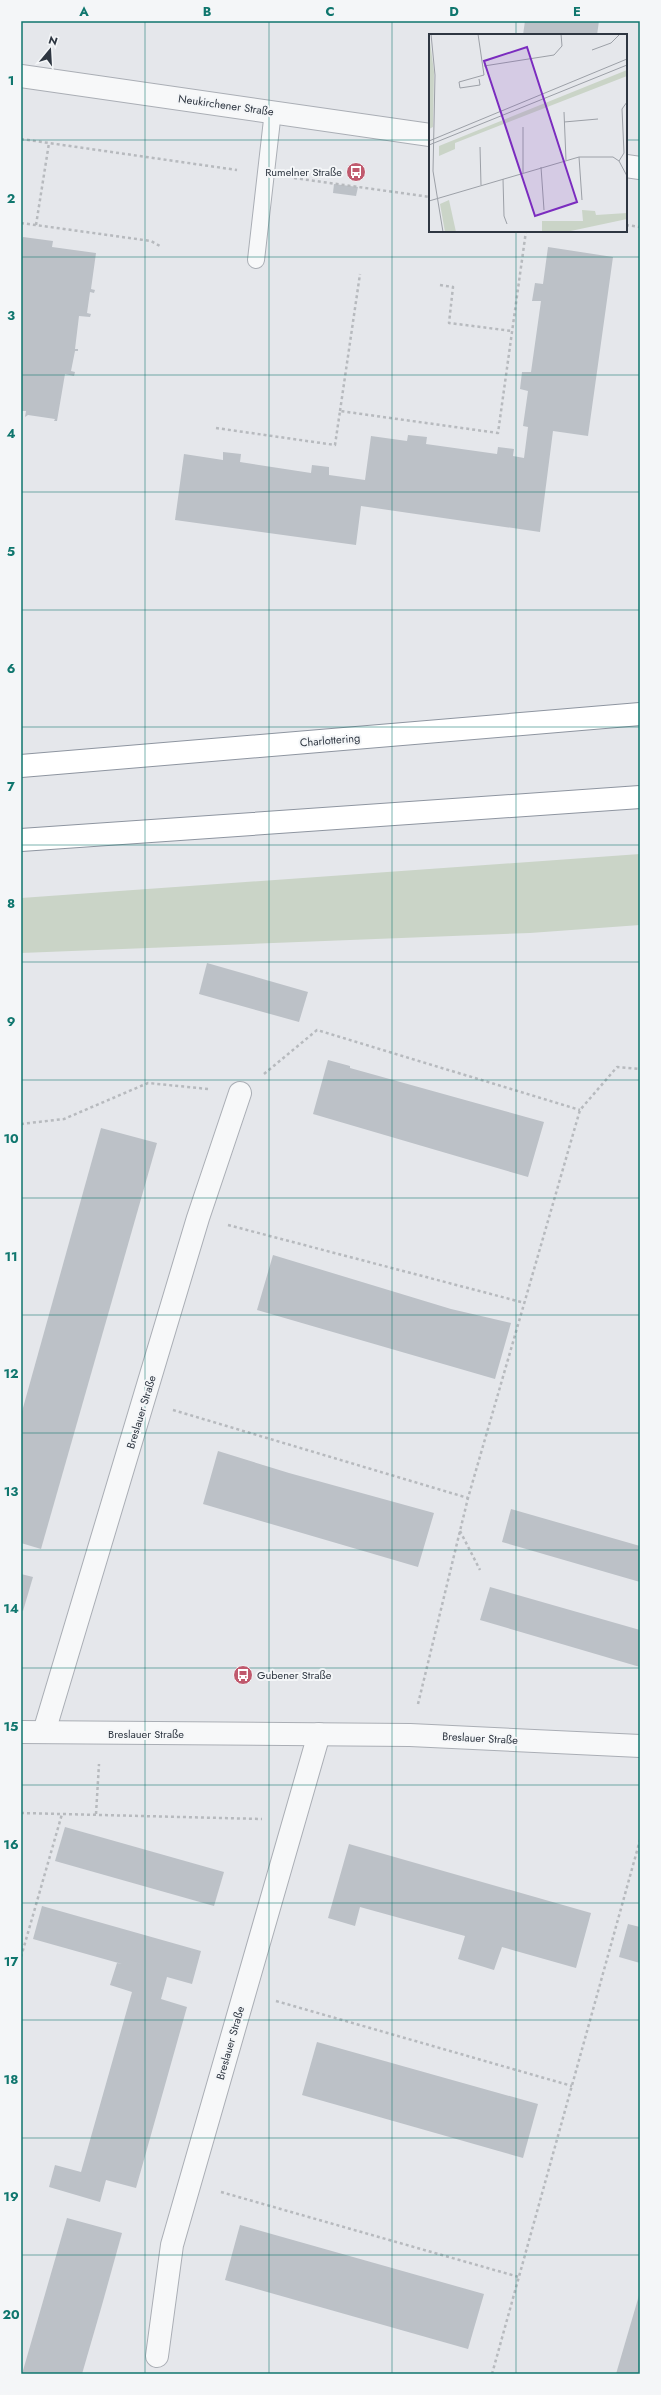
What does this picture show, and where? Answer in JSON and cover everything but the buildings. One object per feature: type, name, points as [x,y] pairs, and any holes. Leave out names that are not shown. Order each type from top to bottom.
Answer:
[{"type":"highway","name":"Charlottering","points":[[21,766],[640,714]]},
{"type":"highway","points":[[21,840],[640,797]]},
{"type":"street","name":"Neukirchener Straße","points":[[21,76],[273,111],[429,135]]},
{"type":"street","points":[[627,166],[640,168]]},
{"type":"street","name":"Breslauer Straße","points":[[44,1732],[145,1401],[198,1218],[240,1093]]},
{"type":"street","name":"Breslauer Straße","points":[[21,1732],[410,1735],[640,1746]]},
{"type":"street","name":"Breslauer Straße","points":[[157,2356],[172,2246],[319,1734]]},
{"type":"lane","points":[[256,260],[273,111]]},
{"type":"path","points":[[21,139],[429,197]]},
{"type":"path","points":[[36,225],[49,143]]},
{"type":"path","points":[[21,223],[151,241],[160,246]]},
{"type":"path","points":[[627,225],[640,227]]},
{"type":"path","points":[[340,411],[498,433],[526,232]]},
{"type":"path","points":[[216,428],[335,445],[360,274]]},
{"type":"path","points":[[440,285],[454,287],[449,323],[512,332]]},
{"type":"path","points":[[21,1124],[64,1119],[148,1083],[240,1093],[317,1030],[580,1110]]},
{"type":"path","points":[[410,1735],[468,1498],[526,1303],[580,1110],[617,1067],[640,1069]]},
{"type":"path","points":[[198,1218],[526,1303]]},
{"type":"path","points":[[145,1401],[468,1498]]},
{"type":"path","points":[[460,1530],[480,1570]]},
{"type":"path","points":[[96,1814],[100,1733]]},
{"type":"path","points":[[21,1813],[294,1820]]},
{"type":"path","points":[[21,1957],[62,1814]]},
{"type":"path","points":[[492,2374],[640,1840]]},
{"type":"path","points":[[245,1992],[572,2086]]},
{"type":"path","points":[[190,2183],[519,2277]]},
{"type":"shaded area","points":[[640,854],[640,925],[530,933],[21,953],[21,898]]},
{"type":"place","name":"Rumelner Straße","points":[[356,172]]},
{"type":"place","name":"Gubener Straße","points":[[243,1675]]}]
